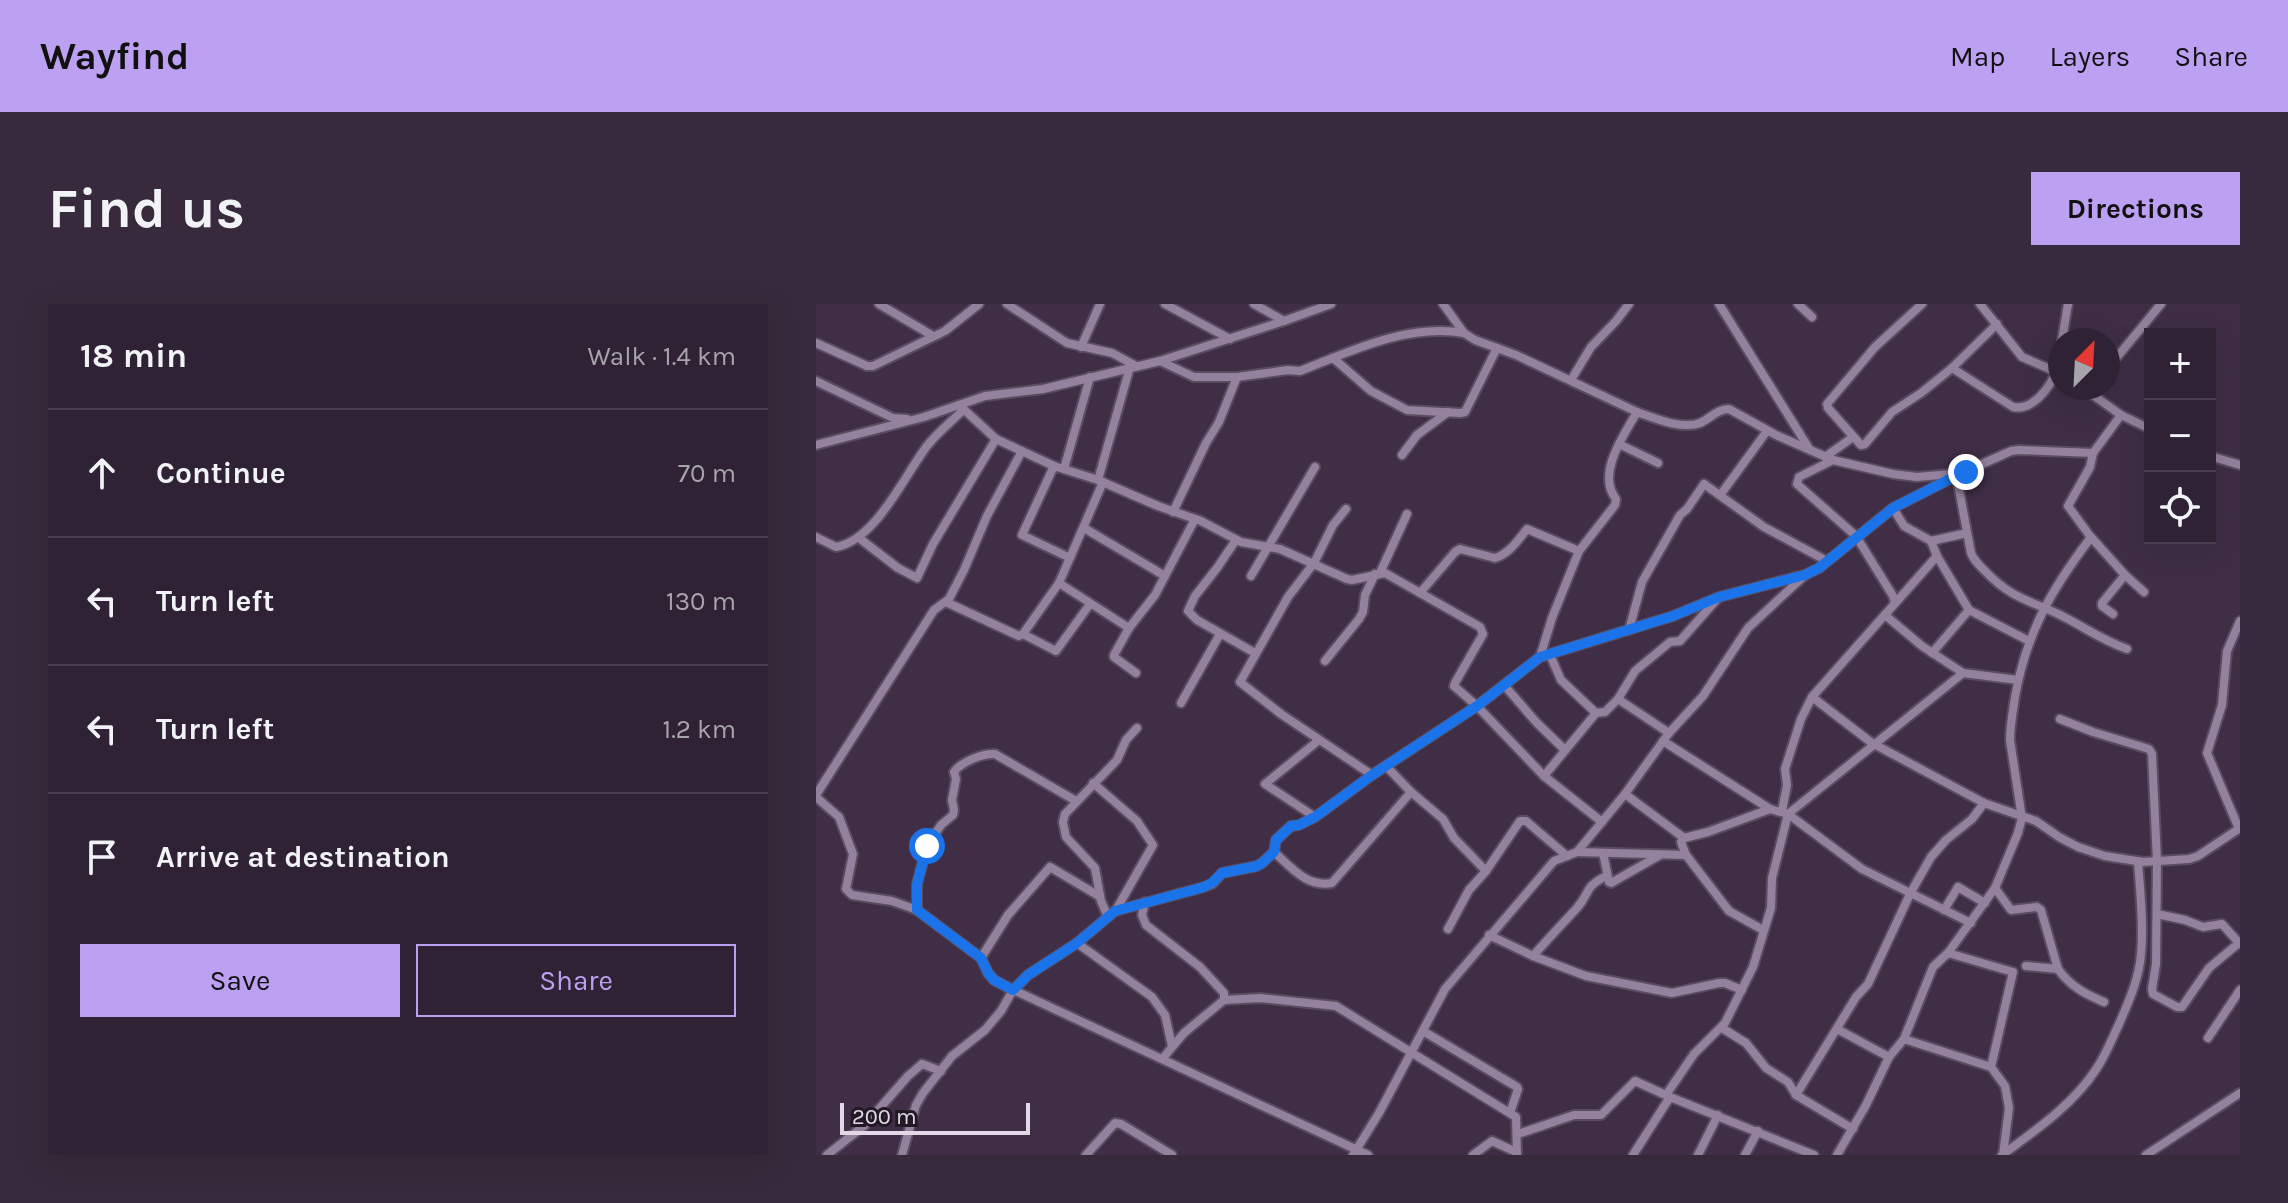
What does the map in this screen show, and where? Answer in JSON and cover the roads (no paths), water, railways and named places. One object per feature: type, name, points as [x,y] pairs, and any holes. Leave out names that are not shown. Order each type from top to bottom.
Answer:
[{"type":"street","points":[[879,304],[933,336]]},
{"type":"street","points":[[816,343],[873,366],[933,336],[962,319],[979,304]]},
{"type":"street","points":[[1007,304],[1067,343],[1116,354],[1134,366]]},
{"type":"street","points":[[1081,347],[1100,304]]},
{"type":"street","points":[[1165,304],[1230,339]]},
{"type":"street","points":[[1254,304],[1284,321]]},
{"type":"street","points":[[816,445],[961,408],[985,396],[1043,389],[1160,361],[1331,304]]},
{"type":"street","points":[[1443,304],[1464,333],[1475,340],[1571,380],[1637,412],[1690,425],[1699,424],[1722,409],[1729,409],[1767,431],[1829,458],[1893,474],[1917,477],[1966,472],[2019,450],[2093,453]]},
{"type":"street","points":[[1571,380],[1591,347],[1629,304]]},
{"type":"street","points":[[1719,304],[1810,450]]},
{"type":"street","points":[[1798,304],[1812,317]]},
{"type":"street","points":[[1922,304],[1875,347],[1827,404],[1861,445],[1892,412],[1952,368],[1997,324]]},
{"type":"street","points":[[1980,304],[2022,357],[2048,368]]},
{"type":"street","points":[[2064,328],[2068,304]]},
{"type":"street","points":[[2120,352],[2156,306]]},
{"type":"street","points":[[1160,361],[1194,377],[1237,377],[1300,371],[1382,341],[1423,331],[1464,333]]},
{"type":"street","points":[[1333,358],[1371,391],[1407,410],[1465,412],[1497,348]]},
{"type":"street","points":[[946,602],[1019,636],[1023,634],[1059,583],[1084,528],[1134,366]]},
{"type":"street","points":[[1952,368],[2013,407],[2022,409],[2048,386]]},
{"type":"street","points":[[1064,469],[1090,377]]},
{"type":"street","points":[[1173,512],[1219,422],[1237,377]]},
{"type":"street","points":[[816,381],[893,418],[912,420]]},
{"type":"street","points":[[2102,400],[2121,415],[2144,426]]},
{"type":"street","points":[[961,408],[996,439],[1054,466],[1101,481],[1195,519],[1236,540],[1280,549],[1347,579],[1385,573],[1482,630],[1482,637],[1455,683],[1456,689],[1477,706],[1544,776],[1602,822]]},
{"type":"street","points":[[816,537],[836,547],[859,538],[876,520],[929,443],[961,408]]},
{"type":"street","points":[[1402,455],[1417,435],[1449,412]]},
{"type":"street","points":[[1540,657],[1579,551],[1615,505],[1609,469],[1637,412]]},
{"type":"street","points":[[2121,415],[2093,453],[2090,467],[2068,506],[2090,536],[2144,592]]},
{"type":"street","points":[[1721,494],[1767,431]]},
{"type":"street","points":[[1853,437],[1829,458],[1799,477],[1797,484],[1856,536],[1895,602]]},
{"type":"street","points":[[859,538],[898,568],[917,578],[933,544],[996,439]]},
{"type":"street","points":[[1619,444],[1658,463]]},
{"type":"street","points":[[1022,451],[946,602],[934,610],[816,796],[839,817],[853,854],[846,889],[856,897],[892,901],[917,910],[981,958],[994,980],[1013,990],[1163,1058],[1354,1152],[1368,1155]]},
{"type":"street","points":[[2216,458],[2240,465]]},
{"type":"street","points":[[1054,466],[1022,535],[1070,558]]},
{"type":"street","points":[[1251,576],[1315,467]]},
{"type":"street","points":[[1577,852],[1625,794],[1669,733],[1703,696],[1748,628],[1805,575],[1893,508],[1956,473]]},
{"type":"street","points":[[1956,473],[1973,559],[2007,592],[2068,619],[2104,641],[2127,649]]},
{"type":"street","points":[[1629,630],[1642,582],[1680,515],[1701,486],[1707,485],[1764,527],[1827,561]]},
{"type":"street","points":[[1893,508],[1904,526],[1931,541],[1969,610],[2029,641]]},
{"type":"street","points":[[1346,509],[1333,525],[1314,563],[1288,597],[1240,682],[1372,775]]},
{"type":"street","points":[[1325,661],[1363,612],[1365,595],[1407,514]]},
{"type":"street","points":[[1136,673],[1114,655],[1129,628],[1155,595],[1195,519]]},
{"type":"street","points":[[1084,528],[1165,576]]},
{"type":"street","points":[[1420,593],[1460,549],[1501,557],[1527,529],[1579,551]]},
{"type":"street","points":[[1931,541],[1967,533]]},
{"type":"street","points":[[1837,1155],[1889,1057],[1904,1039],[1930,973],[1995,888],[2018,833],[2022,818],[2010,729],[2018,680],[2029,641],[2044,609],[2090,536]]},
{"type":"street","points":[[1236,540],[1188,611],[1197,620],[1255,653]]},
{"type":"street","points":[[1633,1155],[1694,1054],[1722,1028],[1753,967],[1771,908],[1772,878],[1785,813],[1785,769],[1801,719],[1812,697],[1937,556]]},
{"type":"street","points":[[1111,914],[1204,887],[1219,874],[1257,866],[1274,852],[1276,840],[1291,826],[1315,817],[1372,775],[1477,706],[1540,657],[1673,616],[1719,597],[1805,575]]},
{"type":"street","points":[[2113,614],[2102,603],[2125,575]]},
{"type":"street","points":[[1059,583],[1129,628]]},
{"type":"street","points":[[1544,776],[1596,713],[1605,712],[1618,699],[1635,671],[1670,642],[1680,641],[1719,597]]},
{"type":"street","points":[[1023,634],[1056,651],[1090,604]]},
{"type":"street","points":[[1932,653],[1969,610]]},
{"type":"street","points":[[1885,615],[1932,653],[1963,673],[2018,680]]},
{"type":"street","points":[[1812,697],[1875,743],[1984,803],[2036,821],[2078,847],[2105,856],[2138,861],[2198,856],[2240,829],[2207,753],[2222,705],[2227,651],[2240,621]]},
{"type":"street","points":[[1181,703],[1220,634]]},
{"type":"street","points":[[1550,655],[1561,680],[1596,713]]},
{"type":"street","points":[[1785,813],[1963,673]]},
{"type":"street","points":[[1504,685],[1565,750]]},
{"type":"street","points":[[1618,699],[1669,733]]},
{"type":"street","points":[[2060,719],[2151,751],[2157,861],[2153,994],[2182,1007],[2209,968],[2240,943],[2222,924],[2203,927],[2157,914]]},
{"type":"street","points":[[1111,914],[1099,896],[1095,868],[1066,837],[1063,829],[1065,814],[1117,760],[1126,740],[1137,728]]},
{"type":"street","points":[[1315,817],[1265,784],[1319,740]]},
{"type":"street","points":[[1663,741],[1770,809],[1785,813],[1862,869],[1971,923]]},
{"type":"street","points":[[917,910],[917,884],[927,846],[941,825],[953,815],[954,772],[958,767],[995,754],[1076,801]]},
{"type":"street","points":[[1387,767],[1443,819],[1454,838],[1486,871]]},
{"type":"street","points":[[902,1155],[919,1097],[952,1056],[985,1030],[1013,990],[1028,975],[1077,943],[1111,914],[1153,845],[1137,821],[1093,783]]},
{"type":"street","points":[[1274,852],[1306,880],[1321,885],[1332,883],[1411,792]]},
{"type":"street","points":[[1625,794],[1684,838]]},
{"type":"street","points":[[1796,1095],[1856,997],[1868,984],[1911,892],[1938,847],[1972,819],[1984,803]]},
{"type":"street","points":[[1763,930],[1729,911],[1686,855],[1681,842],[1684,838],[1770,809]]},
{"type":"street","points":[[1448,929],[1469,890],[1523,820],[1567,856]]},
{"type":"street","points":[[1354,1152],[1379,1113],[1445,989],[1554,861],[1577,852],[1686,855]]},
{"type":"street","points":[[1603,853],[1609,882],[1615,882],[1660,854]]},
{"type":"street","points":[[2002,1155],[2046,1123],[2067,1103],[2096,1069],[2108,1047],[2136,982],[2140,962],[2138,861]]},
{"type":"street","points":[[981,958],[1008,915],[1050,867],[1099,896]]},
{"type":"street","points":[[1533,956],[1579,906],[1592,883],[1606,876]]},
{"type":"street","points":[[1944,910],[1958,887],[1985,903]]},
{"type":"street","points":[[1995,888],[2011,910],[2037,907],[2041,910],[2058,969],[2070,984],[2085,995],[2104,1002]]},
{"type":"street","points":[[1145,902],[1142,915],[1146,925],[1200,967],[1224,993],[1224,1000]]},
{"type":"street","points":[[1489,935],[1586,976],[1672,993],[1719,983],[1742,990]]},
{"type":"street","points":[[1077,943],[1152,997],[1165,1015],[1172,1046]]},
{"type":"street","points":[[1948,953],[2013,972],[1991,1067]]},
{"type":"street","points":[[2026,966],[2058,969]]},
{"type":"street","points":[[2208,1038],[2240,990]]},
{"type":"street","points":[[1163,1058],[1184,1033],[1224,1000],[1260,998],[1336,1006],[1517,1120],[1517,1153],[1492,1141],[1473,1155]]},
{"type":"street","points":[[1722,1028],[1746,1043],[1766,1068],[1788,1082],[1796,1095],[1853,1129]]},
{"type":"street","points":[[1837,1029],[1889,1057]]},
{"type":"street","points":[[1423,1031],[1517,1087],[1510,1113]]},
{"type":"street","points":[[1904,1039],[1991,1067],[2005,1086],[2009,1108],[2002,1155]]},
{"type":"street","points":[[827,1155],[865,1125],[922,1064],[941,1071]]},
{"type":"street","points":[[1518,1134],[1574,1115],[1601,1115],[1635,1081],[1811,1154]]},
{"type":"street","points":[[2146,1155],[2240,1093]]},
{"type":"street","points":[[1698,1155],[1718,1115]]},
{"type":"street","points":[[1086,1155],[1115,1123],[1172,1155]]},
{"type":"street","points":[[1745,1155],[1758,1131]]}]
